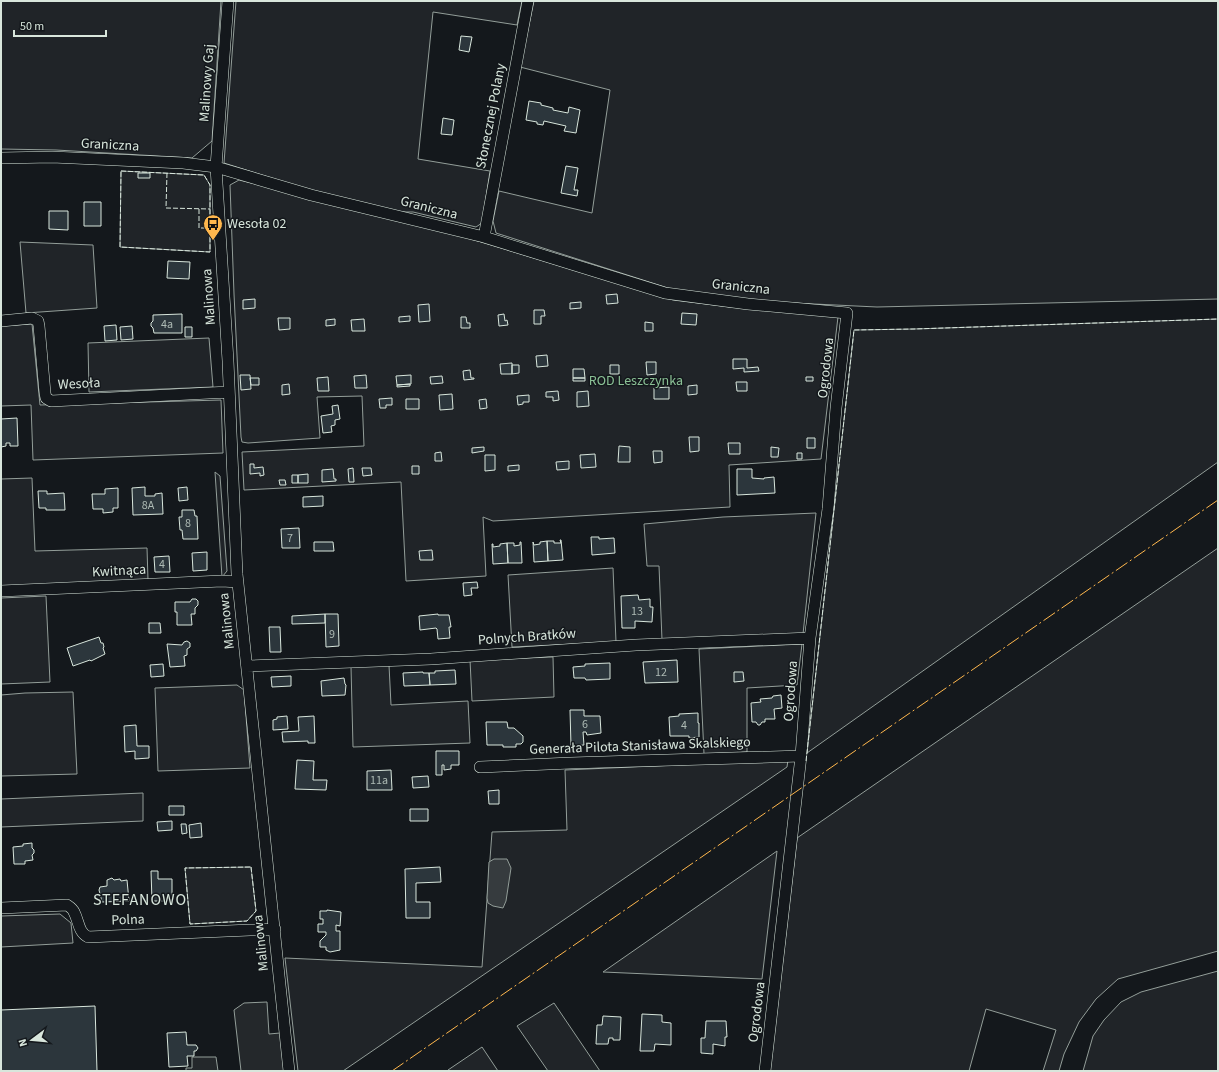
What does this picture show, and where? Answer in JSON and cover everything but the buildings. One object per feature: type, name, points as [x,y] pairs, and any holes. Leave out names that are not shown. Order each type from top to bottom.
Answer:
[{"type":"street","name":"Malinowy Gaj","points":[[216,167],[228,1]]},
{"type":"street","name":"Słonecznej Polany","points":[[484,237],[528,1]]},
{"type":"street","name":"Graniczna","points":[[1,158],[68,158],[183,163],[216,167],[311,195],[484,237],[665,293],[748,304],[847,313]]},
{"type":"street","name":"Malinowa","points":[[216,167],[238,582],[289,1071]]},
{"type":"street","name":"Ogrodowa","points":[[765,1071],[801,756],[810,638],[828,509],[836,408],[847,313]]},
{"type":"street","name":"Wesoła","points":[[1,321],[32,318],[38,321],[45,394],[46,398],[51,401],[229,392]]},
{"type":"street","name":"Kwitnąca","points":[[1,591],[238,582]]},
{"type":"street","name":"Polnych Bratków","points":[[247,666],[431,659],[636,645],[810,638]]},
{"type":"street","name":"Generała Pilota Stanisława Skalskiego","points":[[480,767],[801,756]]},
{"type":"street","name":"Polna","points":[[1,908],[67,905],[74,911],[81,931],[88,937],[275,929]]},
{"type":"green space","points":[[1,1],[221,1],[212,141],[192,158],[56,150],[1,149]]},
{"type":"green space","points":[[236,1],[522,1],[517,25],[433,12],[418,159],[490,171],[482,223],[476,227],[413,212],[393,212],[328,196],[224,163]]},
{"type":"green space","points":[[534,1],[1218,1],[1218,299],[877,307],[751,301],[671,289],[496,233],[493,221],[499,191],[592,213],[610,90],[520,67]]},
{"type":"green space","points":[[121,171],[204,175],[210,185],[210,252],[120,247]]},
{"type":"green space","name":"ROD Leszczynka","points":[[239,180],[438,229],[673,300],[838,317],[821,459],[729,465],[730,507],[493,521],[483,517],[486,576],[406,581],[401,482],[244,490],[242,452],[364,446],[362,396],[317,397],[320,438],[248,443],[242,442],[230,185]]},
{"type":"green space","points":[[20,242],[93,245],[97,308],[26,313]]},
{"type":"green space","points":[[1218,319],[1218,462],[807,753],[854,330]]},
{"type":"green space","points":[[32,324],[40,405],[221,400],[223,453],[33,460],[31,405],[1,406],[1,326]]},
{"type":"green space","points":[[209,338],[213,387],[89,392],[88,343]]},
{"type":"green space","points":[[215,472],[220,476],[227,571],[222,577]]},
{"type":"green space","points":[[32,478],[35,551],[147,548],[148,580],[1,587],[1,479]]},
{"type":"green space","points":[[816,513],[803,634],[662,640],[659,566],[647,566],[644,524],[723,517]]},
{"type":"green space","points":[[1218,548],[1218,951],[1118,979],[1096,999],[1079,1022],[1064,1054],[1059,1071],[1043,1071],[1056,1030],[986,1009],[969,1071],[770,1071],[797,838]]},
{"type":"green space","points":[[613,568],[616,642],[512,647],[508,575]]},
{"type":"green space","points":[[46,596],[50,682],[1,684],[1,598]]},
{"type":"green space","points":[[802,644],[797,685],[747,688],[747,752],[704,754],[699,649]]},
{"type":"green space","points":[[553,657],[554,697],[472,701],[470,660]]},
{"type":"green space","points":[[389,665],[391,705],[468,701],[470,743],[353,747],[351,667]]},
{"type":"green space","points":[[237,685],[244,690],[250,768],[158,771],[155,688]]},
{"type":"green space","points":[[73,692],[77,774],[1,776],[1,695]]},
{"type":"green space","points":[[788,760],[787,767],[343,1071],[298,1071],[285,958],[482,967],[492,832],[567,830],[565,770]]},
{"type":"green space","points":[[143,793],[143,821],[1,827],[1,799]]},
{"type":"green space","points":[[777,851],[762,979],[603,972]]},
{"type":"green space","points":[[251,867],[256,911],[247,921],[190,924],[185,868]]},
{"type":"green space","points":[[60,914],[71,923],[73,943],[1,947],[1,916]]},
{"type":"green space","points":[[1218,971],[1218,1071],[1083,1071],[1093,1036],[1104,1020],[1121,1002],[1141,992]]},
{"type":"green space","points":[[554,1003],[600,1071],[548,1071],[517,1026]]},
{"type":"green space","points":[[482,1047],[498,1071],[448,1071],[448,1070]]},
{"type":"shaded area","points":[[494,859],[507,859],[511,868],[506,901],[503,908],[493,906],[488,903],[487,898],[489,862]]},
{"type":"shaded area","points":[[267,1002],[269,1034],[280,1033],[284,1071],[241,1071],[234,1010],[244,1003]]},
{"type":"shaded area","points":[[192,1057],[216,1057],[218,1071],[186,1071],[186,1068],[192,1068]]},
{"type":"fence","points":[[121,171],[204,175],[210,185],[210,252],[120,247],[121,171]]},
{"type":"fence","points":[[167,173],[166,208],[210,209]]},
{"type":"fence","points":[[199,209],[199,228],[210,228]]},
{"type":"fence","points":[[806,761],[854,330],[1218,319]]},
{"type":"fence","points":[[251,867],[256,911],[247,921],[190,924],[185,868],[251,867]]},
{"type":"power","points":[[392,1071],[1218,500]]},
{"type":"place","name":"Wesoła 02","points":[[213,241]]},
{"type":"district","name":"STEFANOWO","points":[[140,900]]}]
